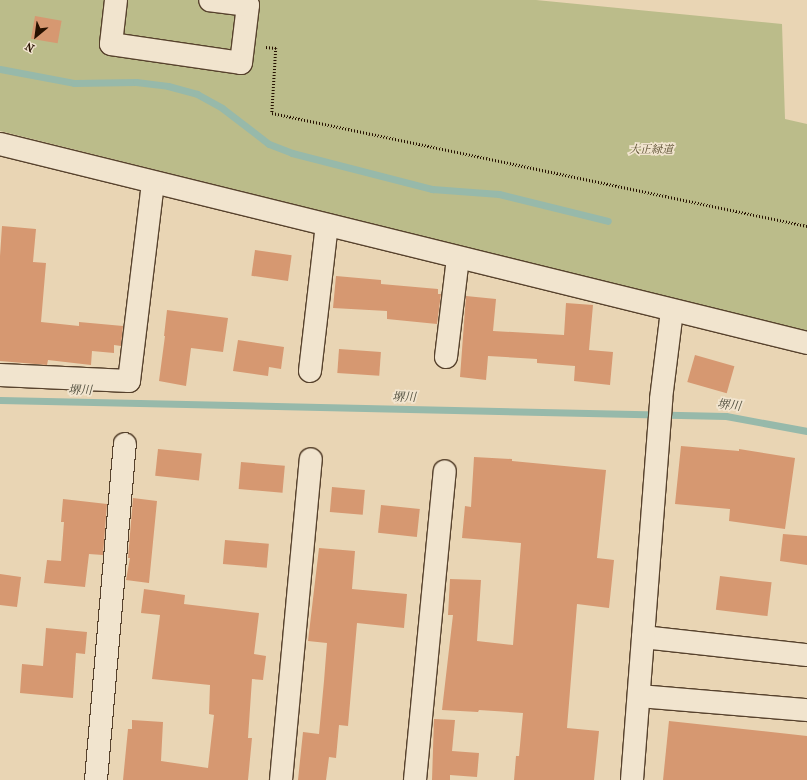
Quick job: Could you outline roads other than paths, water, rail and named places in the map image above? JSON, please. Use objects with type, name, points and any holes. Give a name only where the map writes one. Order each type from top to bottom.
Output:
[{"type":"street","points":[[116,0],[111,44],[241,63],[248,5],[210,0]]},
{"type":"street","points":[[0,144],[672,311],[807,343]]},
{"type":"street","points":[[0,374],[129,381],[153,182]]},
{"type":"street","points":[[310,371],[327,225]]},
{"type":"street","points":[[446,357],[458,258]]},
{"type":"street","points":[[632,780],[661,399],[672,311]]},
{"type":"street","points":[[96,780],[125,444]]},
{"type":"street","points":[[281,780],[311,459]]},
{"type":"street","points":[[415,780],[445,471]]},
{"type":"street","points":[[643,637],[807,655]]},
{"type":"street","points":[[638,696],[807,710]]},
{"type":"waterway","points":[[0,69],[74,83],[136,82],[168,86],[197,94],[222,108],[269,144],[292,153],[432,189],[499,194],[608,221]]},
{"type":"waterway","name":"堺川","points":[[0,400],[726,416],[807,431]]},
{"type":"park label","name":"大正緑道","points":[[651,150]]}]
